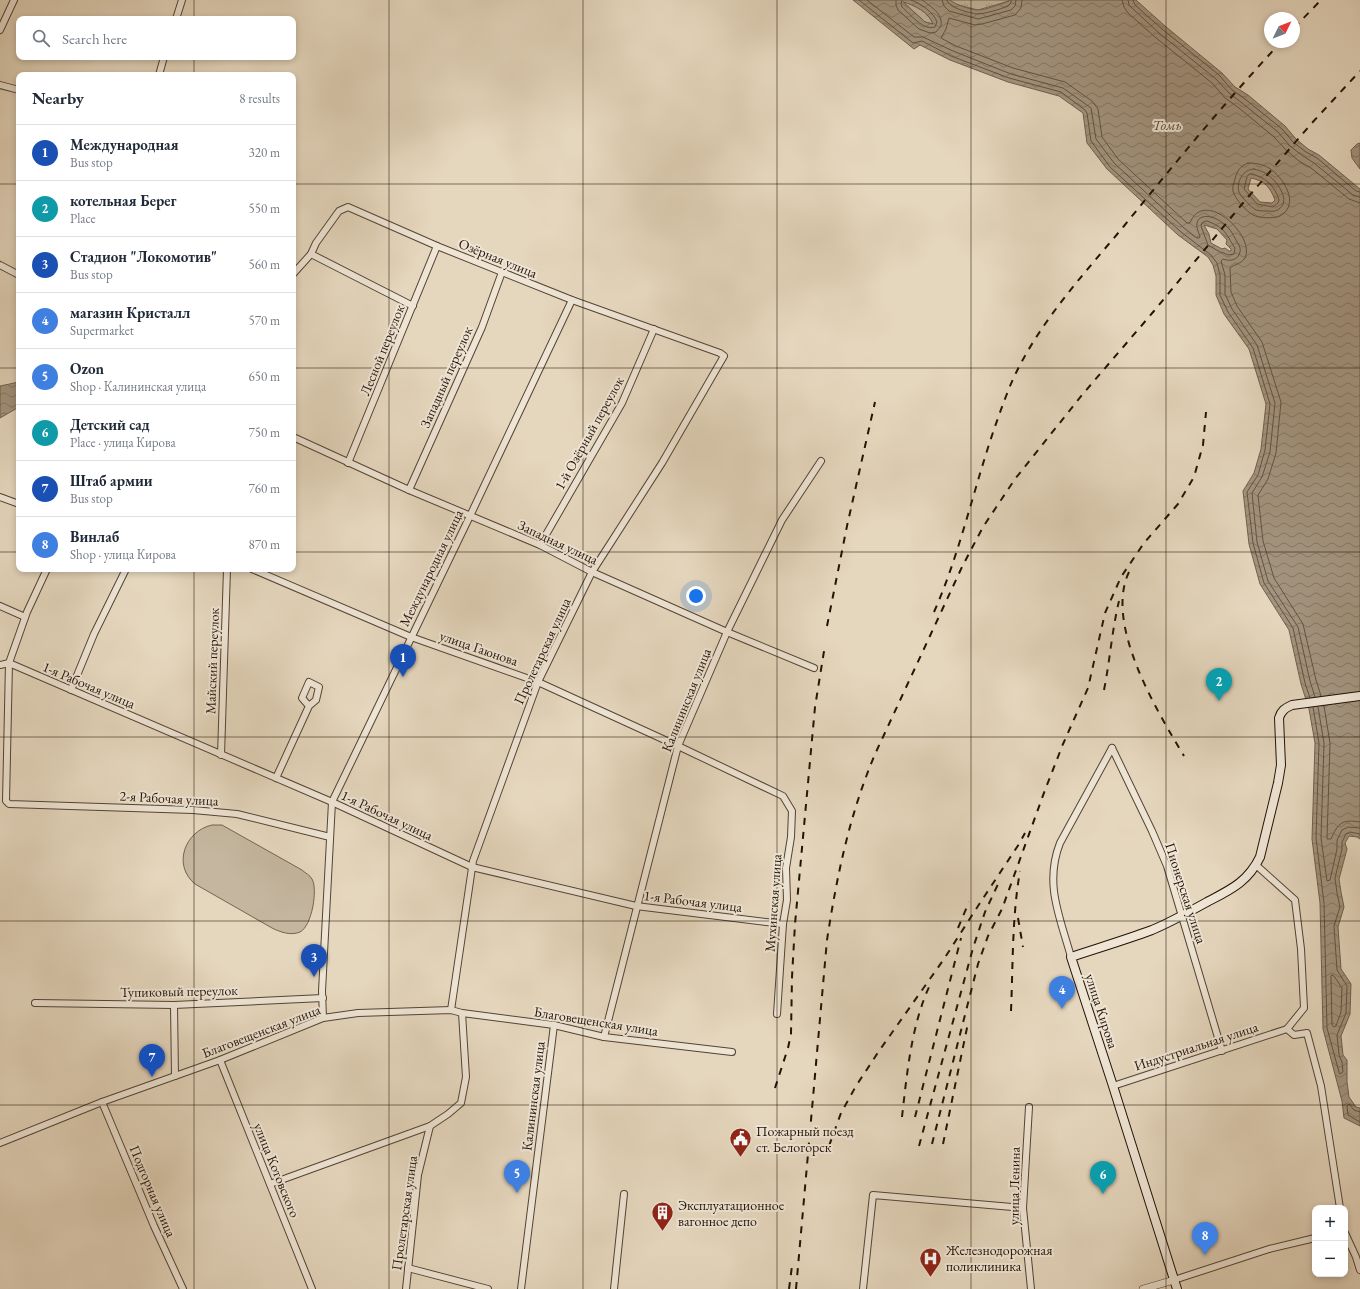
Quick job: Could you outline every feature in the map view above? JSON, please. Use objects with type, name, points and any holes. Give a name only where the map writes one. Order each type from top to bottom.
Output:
[{"type":"main road","points":[[1071,957],[1153,929],[1182,916],[1237,886],[1248,876],[1260,857],[1281,765],[1279,718],[1281,713],[1286,708],[1292,706],[1360,696]]},
{"type":"main road","name":"улица Кирова","points":[[1071,957],[1177,1289]]},
{"type":"street","points":[[0,30],[14,0]]},
{"type":"street","points":[[177,16],[182,0]]},
{"type":"street","points":[[160,72],[163,60]]},
{"type":"street","points":[[0,85],[16,89]]},
{"type":"street","name":"Озёрная улица","points":[[296,271],[311,254],[316,244],[339,211],[348,208],[437,246],[572,300],[720,353],[724,356]]},
{"type":"street","name":"Лесной переулок","points":[[348,463],[437,246]]},
{"type":"street","points":[[311,254],[413,306]]},
{"type":"street","points":[[0,265],[16,273]]},
{"type":"street","name":"Западный переулок","points":[[409,490],[482,327],[502,272]]},
{"type":"street","name":"Международная улица","points":[[323,1018],[332,802],[572,300]]},
{"type":"street","name":"1-й Озёрный переулок","points":[[540,545],[622,403],[654,329]]},
{"type":"street","name":"Пролетарская улица","points":[[451,1010],[473,861],[538,682],[592,572],[662,463],[724,356]]},
{"type":"street","name":"Западная улица","points":[[296,439],[409,490],[540,545],[592,572],[727,632],[814,668]]},
{"type":"street","name":"Калининская улица","points":[[604,1037],[636,906],[678,746],[727,632],[782,520],[821,461]]},
{"type":"street","points":[[0,497],[16,503]]},
{"type":"street","points":[[0,665],[9,663],[25,617],[46,572]]},
{"type":"street","points":[[71,690],[94,634],[125,572]]},
{"type":"street","name":"Майский переулок","points":[[221,755],[227,572]]},
{"type":"street","name":"улица Гаюнова","points":[[259,572],[411,637],[538,682],[783,796]]},
{"type":"street","points":[[0,606],[25,617]]},
{"type":"street","name":"1-я Рабочая улица","points":[[9,663],[332,802],[472,867],[636,906],[782,924]]},
{"type":"street","name":"2-я Рабочая улица","points":[[9,663],[6,801],[9,804],[193,810],[237,814],[330,837]]},
{"type":"street","points":[[276,778],[309,706]]},
{"type":"street","name":"Пионерская улица","points":[[1112,748],[1167,866],[1222,1051]]},
{"type":"street","name":"улица Кирова","points":[[1071,957],[1054,895],[1052,878],[1054,857],[1060,843],[1112,748]]},
{"type":"street","name":"Мухинская улица","points":[[777,1014],[782,924],[787,900],[786,868],[791,837],[792,811],[783,796]]},
{"type":"street","points":[[1256,865],[1295,900],[1301,949],[1304,1008],[1287,1029],[1294,1035],[1307,1033],[1321,1086],[1340,1205]]},
{"type":"street","name":"Тупиковый переулок","points":[[35,1003],[174,1005],[323,998]]},
{"type":"street","points":[[174,1005],[175,1076]]},
{"type":"street","name":"Благовещенская улица","points":[[0,1143],[102,1102],[220,1060],[323,1018],[358,1013],[451,1010],[462,1013],[554,1026],[604,1037],[732,1052]]},
{"type":"street","points":[[270,1184],[430,1126],[461,1103],[466,1077],[462,1013]]},
{"type":"street","name":"Калининская улица","points":[[521,1289],[554,1026]]},
{"type":"street","name":"Индустриальная улица","points":[[1113,1086],[1287,1029]]},
{"type":"street","name":"улица Котовского","points":[[220,1060],[312,1289]]},
{"type":"street","name":"Подгорная улица","points":[[102,1102],[154,1226],[183,1289]]},
{"type":"street","name":"улица Ленина","points":[[1029,1107],[1023,1208],[1031,1289]]},
{"type":"street","name":"Пролетарская улица","points":[[406,1289],[418,1175],[430,1126]]},
{"type":"street","points":[[614,1289],[624,1194]]},
{"type":"street","points":[[864,1289],[874,1195],[1023,1208]]},
{"type":"street","points":[[1143,1289],[1269,1249],[1312,1239]]},
{"type":"street","points":[[1348,1240],[1360,1270]]},
{"type":"street","points":[[408,1268],[488,1289]]},
{"type":"green space","points":[[950,0],[1009,1],[978,10],[954,4]]},
{"type":"green space","points":[[902,1],[925,13],[933,24],[925,22]]},
{"type":"green space","points":[[212,825],[222,825],[310,876],[314,884],[313,907],[308,923],[300,932],[293,934],[275,929],[195,884],[188,876],[184,868],[183,859],[189,841],[203,828]]},
{"type":"water","name":"Томь","points":[[853,0],[950,0],[956,4],[977,10],[993,7],[1009,0],[1136,0],[1222,73],[1235,87],[1248,95],[1285,126],[1296,139],[1308,149],[1319,155],[1360,189],[1360,839],[1349,836],[1345,843],[1347,849],[1339,879],[1344,907],[1338,927],[1341,969],[1351,984],[1350,1014],[1341,1036],[1343,1055],[1347,1060],[1349,1097],[1356,1107],[1360,1108],[1360,1126],[1344,1118],[1342,1101],[1323,1029],[1320,903],[1312,839],[1315,743],[1309,709],[1301,684],[1289,630],[1260,584],[1249,544],[1243,491],[1254,473],[1261,449],[1266,404],[1249,349],[1224,314],[1216,295],[1216,276],[1213,265],[1208,257],[1178,235],[1107,169],[1087,143],[1083,113],[1059,96],[1008,82],[950,60],[920,45],[914,49]],"holes":[[[903,2],[912,5],[925,13],[933,24],[925,22]],[[1251,178],[1260,181],[1269,188],[1275,200],[1272,203],[1260,202],[1248,189]],[[1204,225],[1217,229],[1227,240],[1226,244],[1231,251],[1225,248],[1222,249],[1211,243],[1209,234]]]},
{"type":"water","points":[[1360,143],[1360,169],[1352,158],[1351,150]]},
{"type":"water","points":[[16,383],[16,409],[0,418],[0,386]]},
{"type":"railway","points":[[1300,22],[1321,0]]},
{"type":"railway","points":[[934,612],[944,589],[1004,402],[1014,377],[1037,336],[1064,298],[1240,87],[1276,48]]},
{"type":"railway","points":[[796,1289],[827,940],[835,892],[846,844],[859,798],[876,752],[962,567],[983,527],[1015,479],[1082,395],[1243,203],[1311,124],[1360,71]]},
{"type":"railway","points":[[827,626],[847,526],[875,402]]},
{"type":"railway","points":[[932,1144],[978,964],[988,936],[1002,909],[1063,744],[1088,688],[1105,613],[1121,577],[1144,543],[1178,504],[1194,477],[1203,445],[1206,412]]},
{"type":"railway","points":[[1129,572],[1123,593],[1123,616],[1128,641],[1148,692],[1160,716],[1184,756]]},
{"type":"railway","points":[[1104,690],[1119,601]]},
{"type":"railway","points":[[775,1088],[791,1034],[795,924],[815,707],[825,645]]},
{"type":"railway","points":[[829,1146],[841,1113],[856,1086],[944,959],[1025,833]]},
{"type":"railway","points":[[1011,1011],[1014,923],[1020,871]]},
{"type":"railway","points":[[919,1146],[973,948],[985,912],[999,882]]},
{"type":"railway","points":[[958,928],[969,902]]},
{"type":"railway","points":[[1018,918],[1023,947]]},
{"type":"railway","points":[[915,1117],[961,938]]},
{"type":"railway","points":[[902,1117],[914,1034],[929,987]]},
{"type":"railway","points":[[943,1144],[968,1023]]},
{"type":"railway","points":[[789,1289],[792,1266]]},
{"type":"place","name":"Международная","points":[[403,677]]},
{"type":"place","name":"котельная Берег","points":[[1219,701]]},
{"type":"place","name":"Стадион \"Локомотив\"","points":[[314,977]]},
{"type":"place","name":"магазин Кристалл","points":[[1062,1009]]},
{"type":"place","name":"Штаб армии","points":[[152,1077]]},
{"type":"place","name":"Пожарный поезд ст. Белогорск","points":[[741,1158]]},
{"type":"place","name":"Ozon","points":[[517,1193]]},
{"type":"place","name":"Детский сад","points":[[1103,1194]]},
{"type":"place","name":"Эксплуатационное вагонное депо","points":[[662,1232]]},
{"type":"place","name":"Винлаб","points":[[1205,1255]]},
{"type":"place","name":"Железнодорожная поликлиника","points":[[930,1278]]}]
